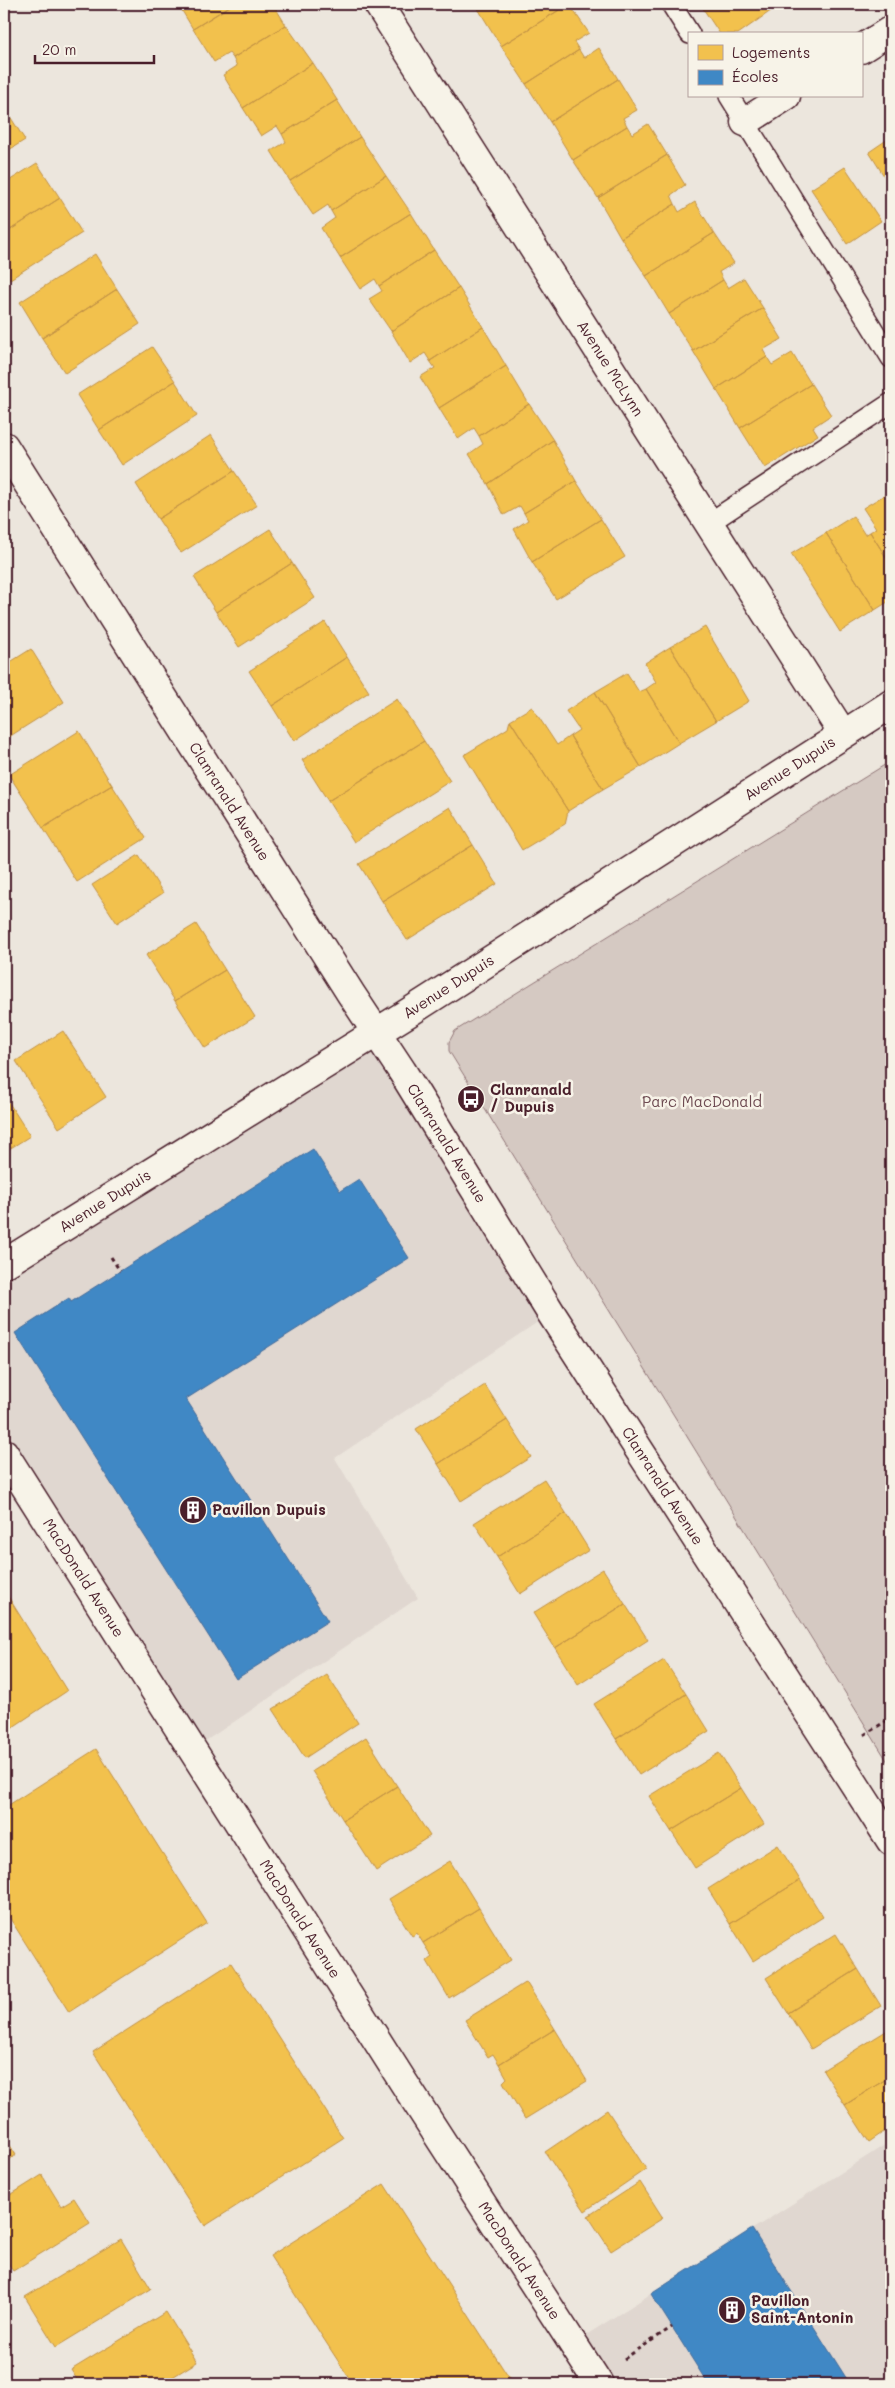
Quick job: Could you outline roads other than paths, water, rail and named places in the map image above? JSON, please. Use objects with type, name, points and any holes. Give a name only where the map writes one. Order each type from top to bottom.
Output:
[{"type":"street","name":"Avenue McLynn","points":[[378,4],[843,734]]},
{"type":"street","points":[[862,48],[891,30]]},
{"type":"street","points":[[745,122],[783,98]]},
{"type":"street","name":"Clanranald Avenue","points":[[4,446],[376,1032],[551,1313],[891,1841]]},
{"type":"street","name":"Avenue Dupuis","points":[[4,1264],[376,1032],[891,704]]},
{"type":"street","name":"MacDonald Avenue","points":[[4,1453],[393,2067],[598,2384]]},
{"type":"lane","points":[[671,4],[689,32]]},
{"type":"lane","points":[[730,98],[891,358]]},
{"type":"lane","points":[[709,523],[891,403]]},
{"type":"place","name":"Clanranald / Dupuis","points":[[471,1099]]},
{"type":"place","name":"Pavillon Dupuis","points":[[193,1510]]},
{"type":"place","name":"Pavillon Saint-Antonin","points":[[732,2310]]},
{"type":"park label","name":"Parc MacDonald","points":[[702,1102]]}]
